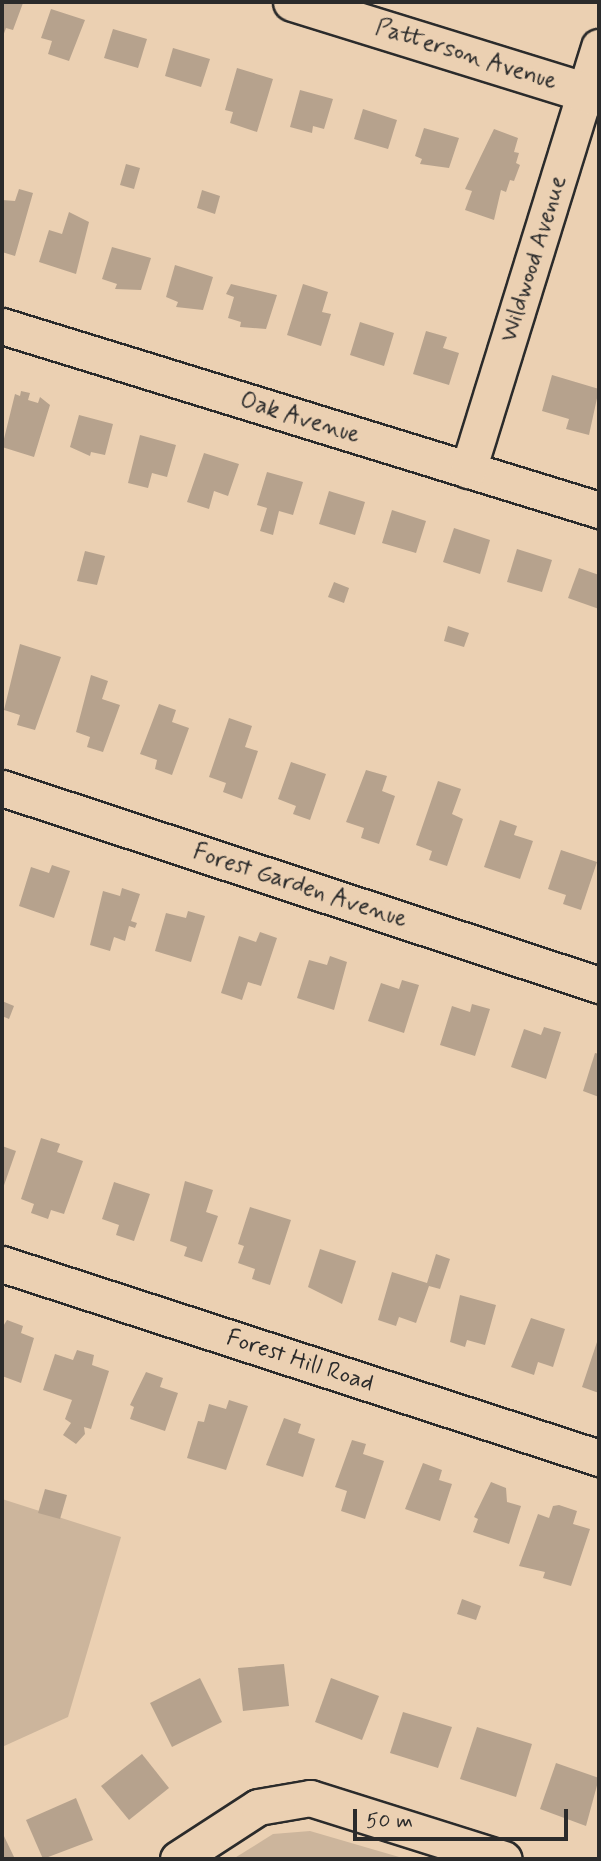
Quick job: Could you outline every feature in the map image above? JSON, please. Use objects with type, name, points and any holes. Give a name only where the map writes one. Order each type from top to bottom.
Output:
[{"type":"main road","name":"Patterson Avenue","points":[[292,2],[592,94]]},
{"type":"street","name":"Wildwood Avenue","points":[[468,470],[592,94],[599,47]]},
{"type":"street","name":"Oak Avenue","points":[[2,326],[599,510]]},
{"type":"street","name":"Forest Garden Avenue","points":[[2,788],[599,985]]},
{"type":"street","name":"Forest Hill Road","points":[[2,1264],[599,1458]]},
{"type":"street","points":[[178,1859],[258,1807],[310,1798],[504,1859]]},
{"type":"shaded area","points":[[2,1499],[121,1537],[68,1717],[2,1747]]},
{"type":"shaded area","points":[[310,1831],[406,1859],[233,1859],[273,1834]]},
{"type":"building","points":[[2,2],[23,3],[13,30],[6,28],[2,39]]},
{"type":"building","points":[[51,9],[85,20],[69,61],[48,54],[52,41],[41,38]]},
{"type":"building","points":[[113,29],[147,39],[138,68],[104,58]]},
{"type":"building","points":[[173,48],[210,59],[201,87],[165,76]]},
{"type":"building","points":[[237,68],[273,79],[257,132],[230,123],[233,112],[225,110]]},
{"type":"building","points":[[300,90],[333,99],[324,129],[313,126],[312,133],[290,127]]},
{"type":"building","points":[[363,109],[397,120],[388,149],[354,139]]},
{"type":"building","points":[[424,128],[459,138],[449,168],[420,164],[422,159],[415,156]]},
{"type":"building","points":[[494,129],[518,138],[514,152],[519,153],[516,163],[520,165],[506,192],[501,190],[494,220],[465,210],[472,191],[465,189]]},
{"type":"building","points":[[126,164],[140,168],[134,189],[120,185]]},
{"type":"building","points":[[19,189],[33,193],[15,256],[2,252],[2,200],[15,201]]},
{"type":"building","points":[[202,190],[220,196],[215,214],[197,208]]},
{"type":"building","points":[[69,212],[89,222],[76,274],[39,262],[49,230],[62,234]]},
{"type":"building","points":[[112,247],[151,258],[141,290],[115,289],[117,284],[102,279]]},
{"type":"building","points":[[175,265],[213,277],[203,310],[176,307],[178,302],[166,297]]},
{"type":"building","points":[[231,284],[277,295],[266,329],[240,327],[241,322],[228,318],[234,297],[226,294]]},
{"type":"building","points":[[303,284],[328,292],[322,312],[331,314],[321,346],[287,335]]},
{"type":"building","points":[[360,322],[394,333],[384,366],[350,355]]},
{"type":"building","points":[[426,331],[447,337],[443,348],[459,353],[449,385],[413,374]]},
{"type":"building","points":[[552,375],[599,389],[589,435],[566,429],[569,419],[542,411]]},
{"type":"building","points":[[21,391],[30,393],[28,400],[38,403],[40,397],[50,405],[34,457],[2,447],[15,394],[20,396]]},
{"type":"building","points":[[79,415],[113,424],[105,455],[91,452],[90,456],[70,447]]},
{"type":"building","points":[[140,435],[176,445],[167,477],[152,473],[148,488],[128,483]]},
{"type":"building","points":[[204,453],[239,464],[228,496],[214,491],[209,509],[187,502]]},
{"type":"building","points":[[267,472],[303,482],[293,515],[279,511],[273,535],[260,531],[267,508],[257,505]]},
{"type":"building","points":[[329,491],[365,502],[355,535],[319,524]]},
{"type":"building","points":[[392,510],[426,521],[416,553],[382,543]]},
{"type":"building","points":[[454,528],[490,540],[480,574],[443,562]]},
{"type":"building","points":[[517,549],[552,560],[542,592],[507,582]]},
{"type":"building","points":[[85,551],[105,556],[97,585],[77,581]]},
{"type":"building","points":[[579,568],[599,575],[599,609],[568,598]]},
{"type":"building","points":[[334,582],[349,588],[344,603],[328,597]]},
{"type":"building","points":[[448,626],[469,633],[464,647],[444,641]]},
{"type":"building","points":[[20,644],[61,657],[35,730],[17,725],[20,715],[4,710]]},
{"type":"building","points":[[91,675],[108,681],[102,699],[120,705],[103,752],[87,747],[90,737],[76,732]]},
{"type":"building","points":[[159,704],[176,710],[172,722],[189,728],[172,775],[155,769],[157,760],[140,754]]},
{"type":"building","points":[[229,718],[252,726],[245,747],[258,751],[242,799],[223,792],[226,783],[209,777]]},
{"type":"building","points":[[291,762],[326,774],[310,820],[293,814],[296,806],[278,799]]},
{"type":"building","points":[[366,770],[387,776],[382,791],[395,796],[379,844],[361,838],[364,828],[346,822]]},
{"type":"building","points":[[438,781],[461,789],[452,814],[463,819],[447,866],[429,860],[432,851],[416,845]]},
{"type":"building","points":[[500,820],[517,826],[514,835],[533,841],[520,879],[484,867]]},
{"type":"building","points":[[561,850],[597,862],[581,910],[563,904],[566,895],[548,889]]},
{"type":"building","points":[[52,865],[70,871],[54,918],[19,906],[31,867],[49,873]]},
{"type":"building","points":[[122,888],[140,894],[131,921],[137,923],[135,928],[129,926],[125,941],[114,937],[110,951],[90,945],[103,891],[120,896]]},
{"type":"building","points":[[188,911],[205,916],[191,962],[155,951],[166,913],[186,918]]},
{"type":"building","points":[[260,932],[277,938],[261,986],[248,982],[242,1000],[221,993],[239,936],[256,942]]},
{"type":"building","points":[[330,956],[347,962],[334,1010],[297,998],[309,960],[327,965]]},
{"type":"building","points":[[402,980],[419,985],[404,1033],[368,1021],[381,983],[399,989]]},
{"type":"building","points":[[2,1001],[14,1006],[9,1019],[2,1016]]},
{"type":"building","points":[[472,1004],[490,1009],[475,1056],[440,1045],[452,1006],[470,1012]]},
{"type":"building","points":[[544,1027],[561,1032],[546,1079],[511,1067],[524,1029],[541,1035]]},
{"type":"building","points":[[595,1053],[599,1054],[599,1097],[583,1091]]},
{"type":"building","points":[[41,1138],[60,1144],[57,1152],[83,1161],[64,1214],[51,1210],[48,1219],[31,1213],[34,1204],[21,1199]]},
{"type":"building","points":[[2,1146],[16,1151],[2,1191]]},
{"type":"building","points":[[185,1181],[213,1190],[206,1212],[218,1216],[202,1262],[184,1256],[187,1247],[170,1241]]},
{"type":"building","points":[[114,1182],[150,1194],[134,1241],[116,1235],[119,1225],[102,1219]]},
{"type":"building","points":[[250,1207],[291,1220],[270,1285],[252,1279],[255,1269],[238,1263],[244,1246],[238,1244]]},
{"type":"building","points":[[320,1249],[356,1261],[342,1304],[308,1287]]},
{"type":"building","points":[[436,1254],[450,1259],[440,1289],[429,1286],[416,1323],[399,1317],[396,1326],[378,1320],[392,1272],[427,1283]]},
{"type":"building","points":[[460,1295],[496,1305],[485,1345],[467,1340],[465,1347],[450,1342]]},
{"type":"building","points":[[531,1318],[565,1329],[553,1367],[538,1362],[534,1375],[511,1367]]},
{"type":"building","points":[[7,1320],[23,1326],[21,1333],[34,1338],[21,1383],[2,1376],[2,1328]]},
{"type":"building","points":[[599,1336],[599,1393],[582,1387]]},
{"type":"building","points":[[77,1350],[94,1355],[92,1365],[109,1371],[91,1429],[84,1427],[85,1434],[76,1444],[63,1435],[71,1423],[65,1419],[72,1400],[43,1390],[55,1354],[73,1360]]},
{"type":"building","points":[[146,1372],[163,1378],[160,1387],[178,1393],[165,1431],[130,1419],[134,1407],[130,1405]]},
{"type":"building","points":[[229,1400],[248,1406],[226,1470],[187,1458],[198,1421],[204,1422],[209,1404],[226,1409]]},
{"type":"building","points":[[284,1418],[301,1424],[298,1433],[315,1439],[303,1477],[266,1465]]},
{"type":"building","points":[[352,1440],[366,1444],[363,1454],[384,1461],[365,1519],[341,1511],[347,1491],[335,1487]]},
{"type":"building","points":[[423,1463],[442,1470],[439,1480],[452,1484],[440,1521],[405,1509]]},
{"type":"building","points":[[491,1482],[506,1488],[507,1502],[521,1506],[509,1544],[473,1532],[478,1519],[474,1517]]},
{"type":"building","points":[[45,1489],[67,1495],[60,1519],[38,1513]]},
{"type":"building","points":[[559,1505],[577,1511],[573,1524],[590,1529],[571,1586],[543,1578],[545,1572],[519,1566],[538,1514],[549,1518],[553,1506]]},
{"type":"building","points":[[462,1599],[481,1606],[476,1620],[457,1614]]},
{"type":"building","points":[[284,1664],[289,1706],[243,1711],[238,1668]]},
{"type":"building","points":[[200,1678],[222,1722],[172,1747],[150,1703]]},
{"type":"building","points":[[331,1678],[379,1696],[362,1740],[315,1722]]},
{"type":"building","points":[[403,1712],[452,1727],[438,1768],[390,1753]]},
{"type":"building","points":[[477,1727],[532,1744],[516,1797],[460,1779]]},
{"type":"building","points":[[142,1754],[169,1788],[129,1820],[101,1786]]},
{"type":"building","points":[[556,1763],[599,1778],[586,1826],[540,1809]]},
{"type":"building","points":[[76,1798],[93,1840],[43,1859],[26,1820]]},
{"type":"building","points":[[2,1832],[15,1859],[2,1859]]}]
